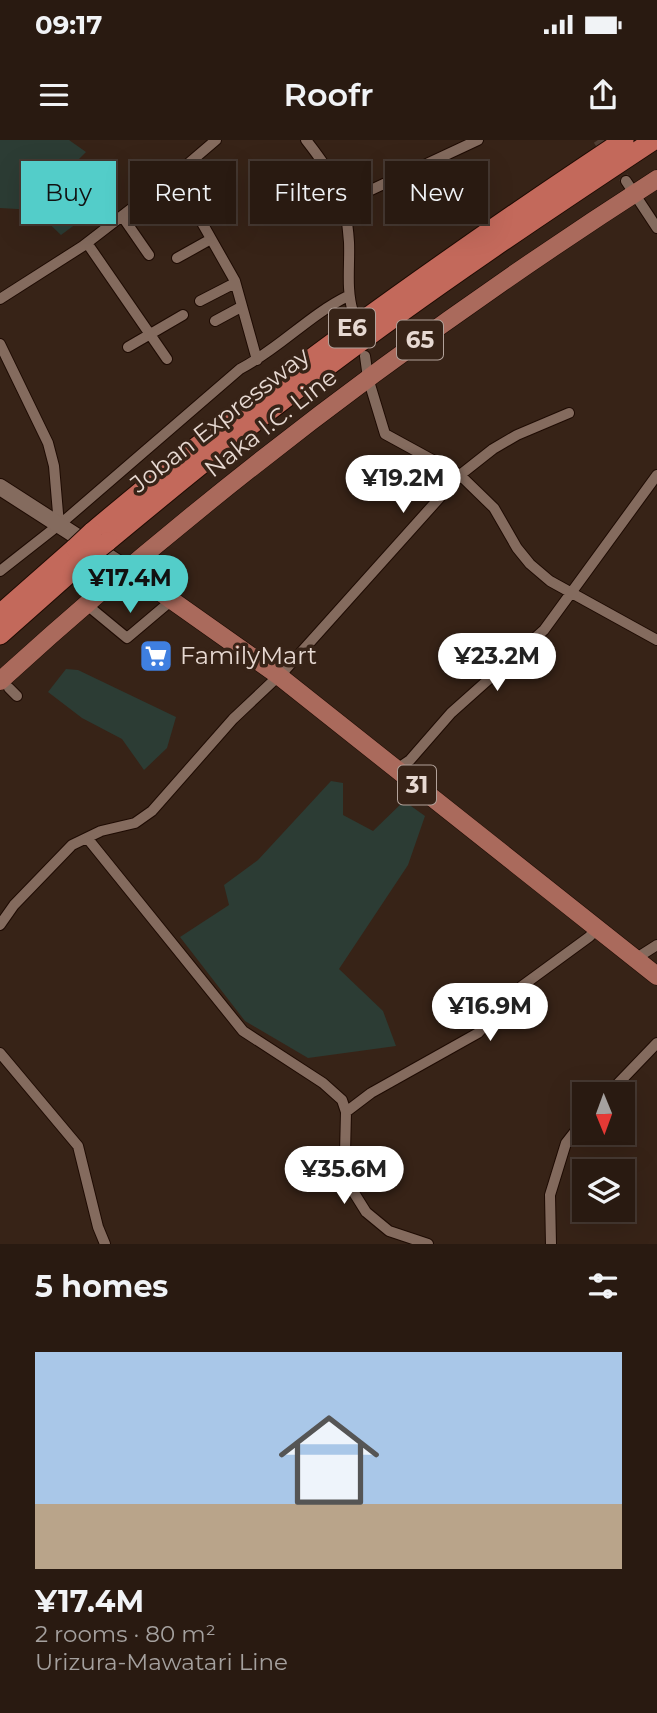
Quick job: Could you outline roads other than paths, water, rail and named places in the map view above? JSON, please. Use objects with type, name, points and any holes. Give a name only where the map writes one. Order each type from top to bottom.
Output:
[{"type":"highway","name":"Joban Expressway","points":[[99,537],[140,492],[370,315],[624,140]]},
{"type":"highway","name":"Joban Expressway","points":[[0,635],[99,537],[324,369],[583,187],[655,141]]},
{"type":"highway","name":"Joban Expressway","points":[[0,614],[82,552]]},
{"type":"main road","name":"Naka I.C. Line","points":[[9,688],[87,605],[254,466],[368,378],[630,188],[657,179]]},
{"type":"main road","name":"31","points":[[129,570],[279,676],[657,976]]},
{"type":"street","points":[[191,161],[216,140]]},
{"type":"street","points":[[306,140],[321,161]]},
{"type":"street","points":[[371,190],[478,140]]},
{"type":"street","points":[[630,188],[657,228]]},
{"type":"street","points":[[0,299],[87,243],[130,210]]},
{"type":"street","points":[[122,216],[149,255]]},
{"type":"street","points":[[203,224],[235,283],[257,360]]},
{"type":"street","points":[[347,224],[348,296],[353,312]]},
{"type":"street","points":[[177,258],[211,239]]},
{"type":"street","points":[[87,243],[167,359]]},
{"type":"street","points":[[200,301],[235,283]]},
{"type":"street","points":[[0,571],[59,525],[240,369],[257,360],[331,304],[348,296]]},
{"type":"street","points":[[215,321],[241,307]]},
{"type":"street","points":[[128,347],[183,315]]},
{"type":"street","points":[[0,344],[48,443],[54,466],[59,525]]},
{"type":"street","points":[[365,356],[368,378],[385,434],[460,475],[494,508],[517,548],[530,564],[550,581],[657,640]]},
{"type":"street","points":[[0,925],[14,905],[72,845],[101,831],[135,823],[152,811],[233,719],[279,676],[460,475],[517,435],[569,413]]},
{"type":"street","points":[[397,769],[410,760],[451,713],[544,630],[657,475]]},
{"type":"street","points":[[0,487],[129,570]]},
{"type":"street","points":[[87,605],[127,638],[172,600]]},
{"type":"street","points":[[88,839],[243,1031],[323,1083],[341,1100],[346,1112],[345,1153],[351,1188],[366,1212],[389,1231],[428,1244]]},
{"type":"street","points":[[346,1112],[371,1093],[478,1033],[522,986],[597,929]]},
{"type":"street","points":[[635,958],[657,944]]},
{"type":"street","points":[[620,1082],[657,1043]]},
{"type":"street","points":[[0,1053],[78,1146],[98,1227],[105,1244]]},
{"type":"street","points":[[551,1244],[550,1195],[566,1143],[572,1135]]},
{"type":"tunnel","points":[[598,140],[626,181]]},
{"type":"place","name":"FamilyMart","points":[[156,656]]}]
